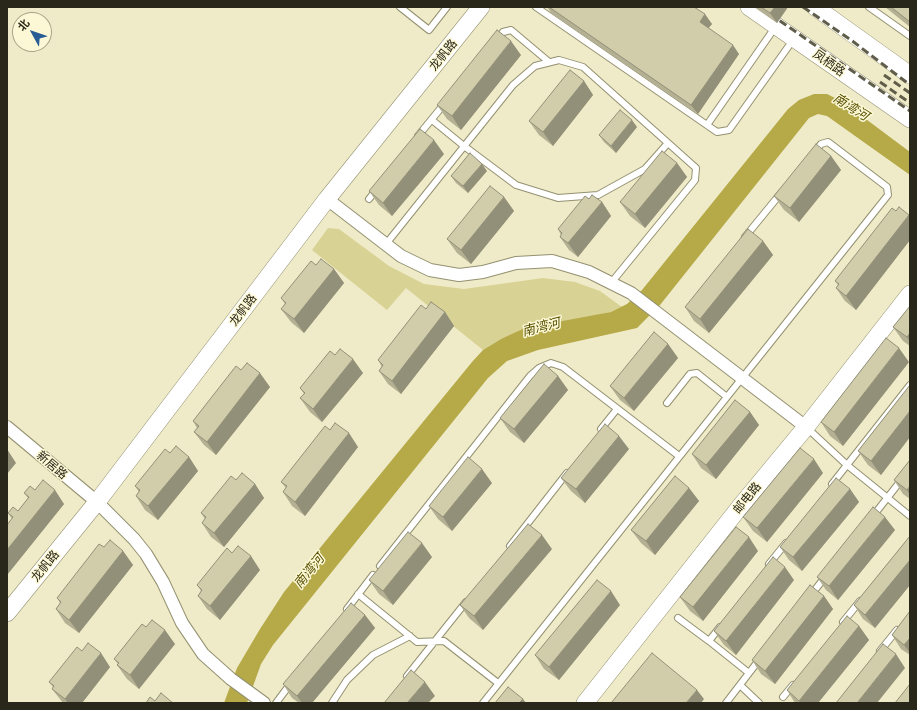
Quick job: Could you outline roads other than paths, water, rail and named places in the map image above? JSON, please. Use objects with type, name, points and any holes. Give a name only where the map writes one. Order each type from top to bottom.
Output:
[{"type":"street","name":"龙帆路","points":[[7,613],[97,502],[328,199],[481,7]]},
{"type":"street","name":"凤栖路","points":[[749,7],[910,119]]},
{"type":"street","points":[[815,7],[910,75]]},
{"type":"street","points":[[328,199],[401,256],[430,270],[459,275],[483,272],[516,263],[552,261],[589,272],[631,293],[806,427]]},
{"type":"street","name":"邮电路","points":[[585,703],[739,508],[806,427],[910,294]]},
{"type":"street","name":"新居路","points":[[7,427],[97,502],[134,539],[146,554],[163,582],[182,623],[203,654],[231,679],[263,702]]},
{"type":"lane","points":[[400,7],[429,30],[447,7]]},
{"type":"lane","points":[[536,7],[717,132],[729,130],[794,38]]},
{"type":"lane","points":[[869,7],[910,36]]},
{"type":"lane","points":[[707,125],[776,26]]},
{"type":"lane","points":[[494,44],[503,32],[511,30],[549,62]]},
{"type":"lane","points":[[386,244],[513,85],[535,66],[559,60],[583,67],[696,168],[695,180],[611,283]]},
{"type":"lane","points":[[412,144],[451,96]]},
{"type":"lane","points":[[432,120],[516,185],[558,198],[598,195],[644,169],[668,143]]},
{"type":"lane","points":[[483,703],[888,195],[887,187],[828,142],[821,144],[811,157]]},
{"type":"lane","points":[[369,199],[379,186]]},
{"type":"lane","points":[[740,243],[786,188]]},
{"type":"lane","points":[[345,612],[530,376],[539,368],[551,363],[563,367],[679,456]]},
{"type":"lane","points":[[667,403],[690,374],[697,373],[727,397]]},
{"type":"lane","points":[[828,490],[910,385]]},
{"type":"lane","points":[[598,434],[617,409]]},
{"type":"lane","points":[[806,427],[847,465],[910,516]]},
{"type":"lane","points":[[504,553],[573,465]]},
{"type":"lane","points":[[867,523],[910,469]]},
{"type":"lane","points":[[764,572],[788,540]]},
{"type":"lane","points":[[808,598],[828,573]]},
{"type":"lane","points":[[358,594],[417,642],[444,641],[498,683]]},
{"type":"lane","points":[[837,630],[866,594]]},
{"type":"lane","points":[[405,678],[470,597]]},
{"type":"lane","points":[[678,618],[749,673]]},
{"type":"lane","points":[[709,641],[724,622]]},
{"type":"lane","points":[[877,655],[901,626]]},
{"type":"lane","points":[[332,703],[347,680],[373,655],[410,636]]},
{"type":"lane","points":[[726,703],[764,654]]},
{"type":"lane","points":[[276,703],[294,679]]},
{"type":"lane","points":[[783,697],[798,679]]},
{"type":"lane","points":[[740,685],[759,703]]},
{"type":"water","name":"南湾河","points":[[814,94],[827,94],[843,102],[910,152],[910,175],[827,116],[818,114],[809,118],[660,305],[637,328],[538,350],[507,361],[488,378],[273,645],[261,664],[247,703],[224,703],[237,668],[284,592],[483,350],[501,339],[525,328],[611,312],[627,304],[642,290],[788,109],[799,100]]},
{"type":"railway","points":[[760,7],[910,111]]},
{"type":"railway","points":[[803,7],[851,40],[910,85]]},
{"type":"railway","points":[[884,75],[910,93]]},
{"type":"railway","points":[[880,82],[910,103]]}]
